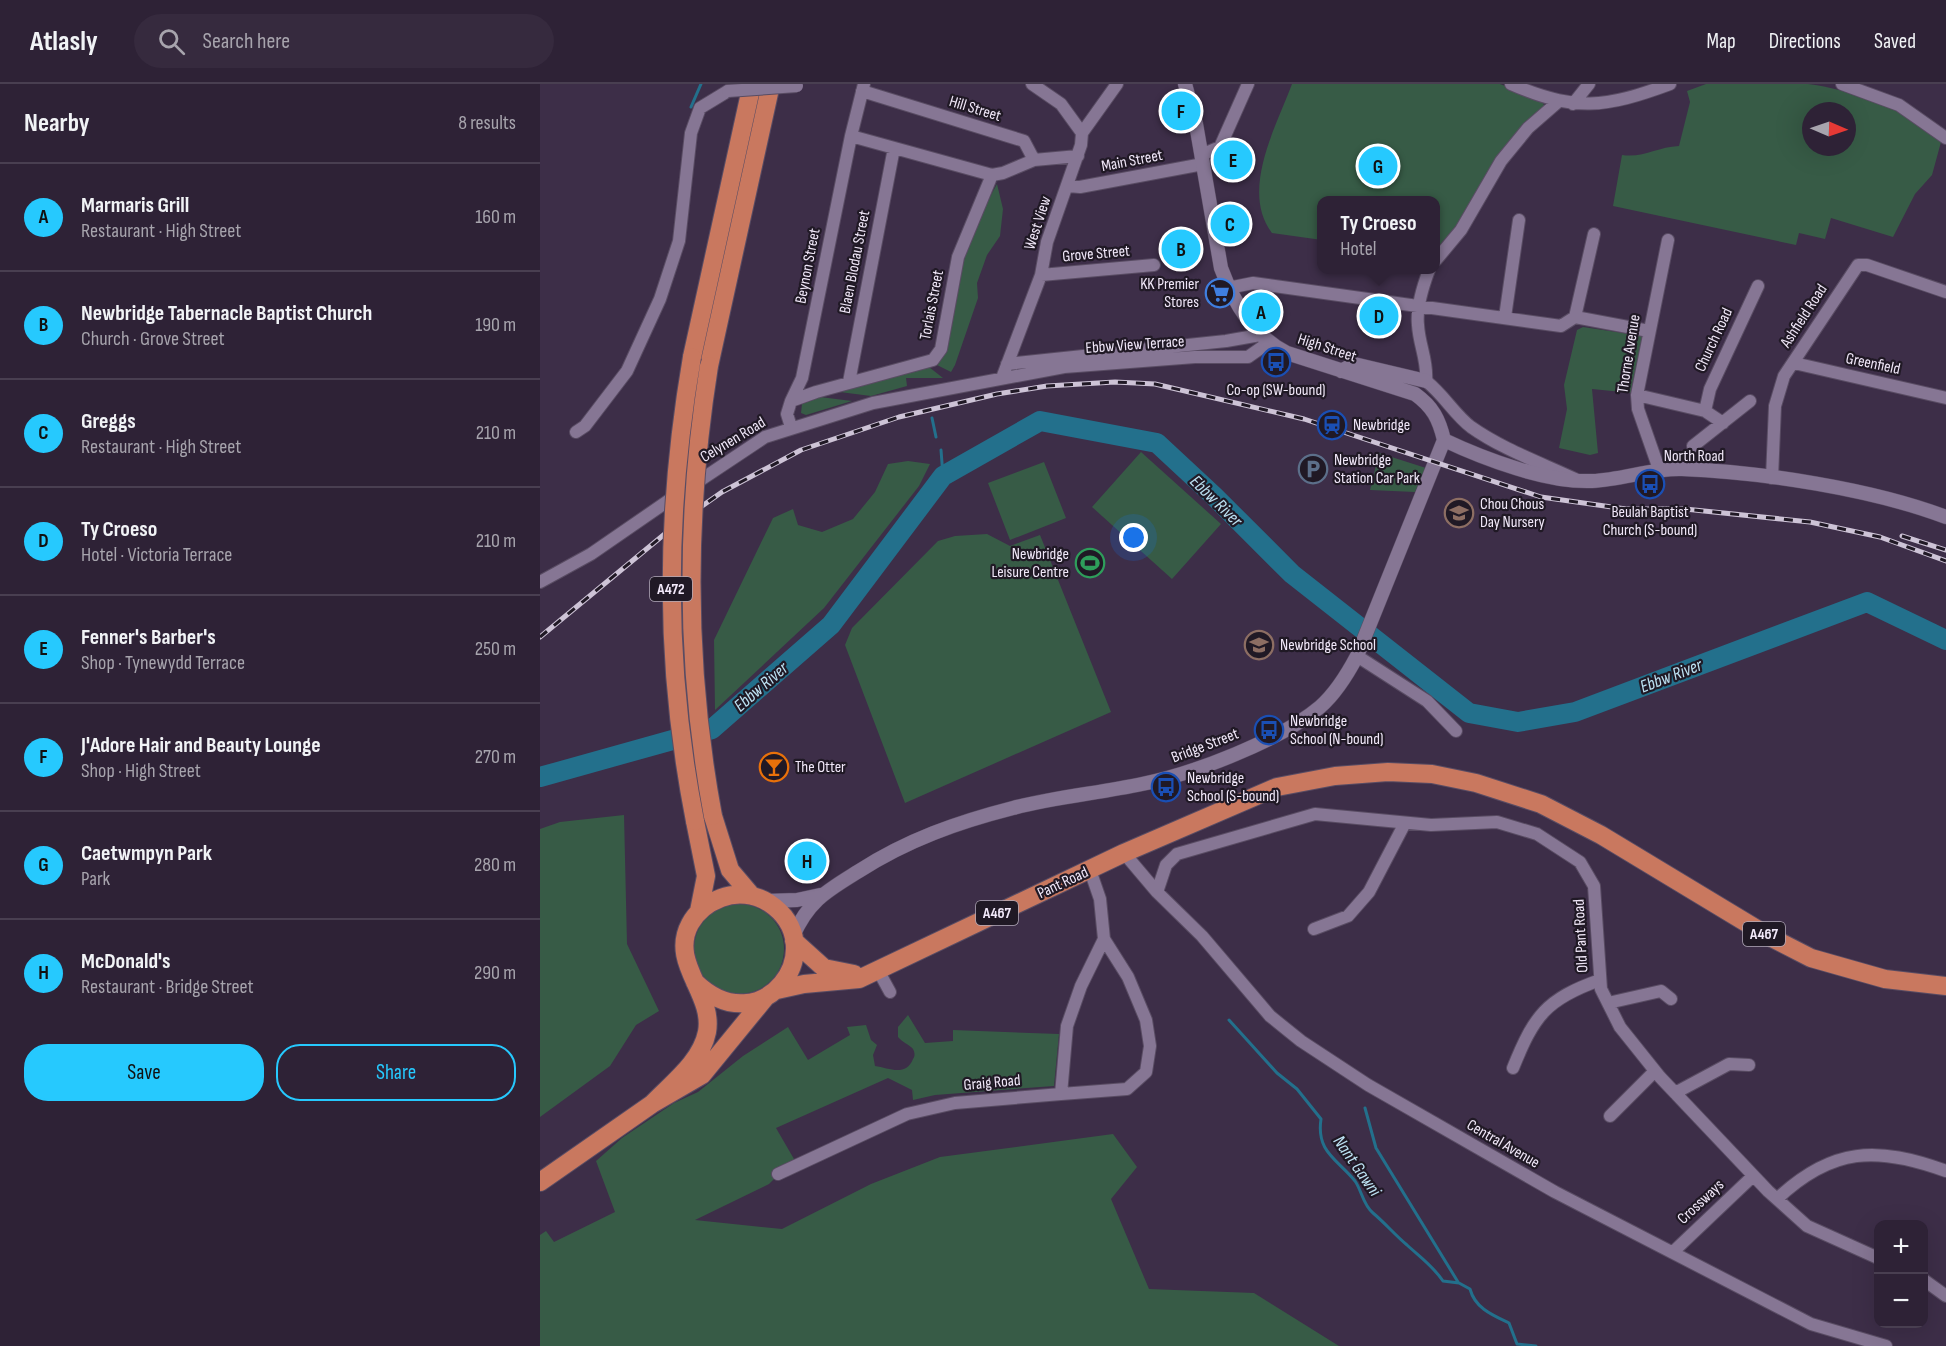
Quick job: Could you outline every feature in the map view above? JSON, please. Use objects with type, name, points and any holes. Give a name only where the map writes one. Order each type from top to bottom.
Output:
[{"type":"main road","name":"A472","points":[[695,982],[687,966],[684,948],[688,928],[699,911],[706,876],[676,698],[670,552],[679,433],[692,357],[752,84]]},
{"type":"main road","name":"A472","points":[[771,84],[709,366],[698,433],[692,503],[690,597],[695,691],[713,816],[730,870],[759,898],[785,918],[794,938]]},
{"type":"main road","name":"A467","points":[[1124,854],[1277,787],[1335,776],[1388,771],[1432,774],[1476,783],[1541,804],[1601,835],[1770,937],[1811,958],[1885,979],[1946,986]]},
{"type":"main road","name":"Pant Road","points":[[771,994],[813,983],[854,981],[1124,854]]},
{"type":"main road","points":[[699,911],[727,896],[759,898]]},
{"type":"main road","points":[[540,1182],[652,1104],[706,1071],[790,969],[794,938]]},
{"type":"main road","name":"Pant Road","points":[[794,938],[824,968],[842,973],[874,971]]},
{"type":"main road","points":[[695,982],[710,995],[725,1002],[746,1003],[771,994]]},
{"type":"main road","points":[[652,1104],[695,1059],[706,1037],[707,1014],[695,982]]},
{"type":"street","points":[[1032,84],[1061,104],[1082,133]]},
{"type":"street","name":"West View","points":[[1002,378],[1041,275],[1047,242],[1078,156],[1082,133],[1117,84]]},
{"type":"street","points":[[1185,84],[1202,159],[1221,268],[1228,288],[1264,339]]},
{"type":"street","points":[[1202,159],[1220,147],[1248,84]]},
{"type":"street","points":[[1510,84],[1559,101],[1593,106],[1642,94],[1670,84]]},
{"type":"street","points":[[1573,104],[1589,84]]},
{"type":"street","points":[[1842,84],[1899,105],[1946,138]]},
{"type":"street","points":[[576,432],[585,426],[627,371],[660,299],[679,241],[691,133],[700,108],[728,91],[798,85]]},
{"type":"street","name":"Beynon Street","points":[[791,401],[802,378],[851,136],[863,88]]},
{"type":"street","name":"Hill Street","points":[[863,88],[1024,141],[1034,160]]},
{"type":"street","points":[[1440,255],[1461,230],[1501,161],[1528,128],[1559,101]]},
{"type":"street","points":[[851,136],[992,175],[1034,160],[1078,156]]},
{"type":"street","name":"Blaen Blodau Street","points":[[849,382],[894,148]]},
{"type":"street","name":"Main Street","points":[[1068,186],[1080,188],[1202,159]]},
{"type":"street","name":"Torlais Street","points":[[791,401],[849,382],[933,360],[941,349],[958,258],[992,175]]},
{"type":"street","points":[[1505,317],[1519,220]]},
{"type":"street","points":[[1575,317],[1594,234]]},
{"type":"street","name":"Thorne Avenue","points":[[1660,472],[1638,409],[1637,395],[1668,240]]},
{"type":"street","name":"Grove Street","points":[[1041,275],[1154,265]]},
{"type":"street","name":"Ashfield Road","points":[[1772,478],[1775,406],[1784,376],[1858,265],[1867,265],[1946,292]]},
{"type":"street","points":[[1426,381],[1427,365],[1418,325],[1419,306],[1428,274]]},
{"type":"street","points":[[1228,288],[1253,283],[1561,326],[1575,317],[1648,331]]},
{"type":"street","name":"Church Road","points":[[1705,411],[1710,389],[1758,286]]},
{"type":"street","points":[[1007,364],[1264,339]]},
{"type":"street","name":"High Street","points":[[1264,339],[1304,360],[1414,394],[1429,404],[1439,421],[1444,440]]},
{"type":"street","name":"Ebbw View Terrace","points":[[1002,378],[1064,367],[1195,357],[1248,357],[1264,339]]},
{"type":"street","name":"Greenfield","points":[[1794,363],[1946,399]]},
{"type":"street","points":[[1341,371],[1354,364],[1426,381],[1438,390],[1462,420],[1472,428],[1576,479]]},
{"type":"street","name":"Celynen Road","points":[[540,582],[591,554],[765,437],[873,403],[1002,378]]},
{"type":"street","points":[[1637,395],[1705,411],[1723,423]]},
{"type":"street","points":[[791,401],[787,414],[791,427]]},
{"type":"street","points":[[1693,446],[1750,401]]},
{"type":"street","name":"North Road","points":[[1444,440],[1481,458],[1542,474],[1591,481],[1690,470],[1772,478],[1884,499],[1946,517]]},
{"type":"street","name":"Bridge Street","points":[[794,938],[803,915],[820,895],[886,853],[925,834],[1014,807],[1160,780],[1232,754],[1268,738],[1319,707],[1341,684],[1359,651],[1444,440]]},
{"type":"street","points":[[1359,651],[1427,700],[1456,731]]},
{"type":"street","name":"Old Pant Road","points":[[1157,892],[1166,865],[1177,854],[1315,814],[1453,826],[1497,822],[1538,834],[1580,862],[1594,886],[1597,896],[1600,980],[1620,1028],[1675,1093],[1777,1199],[1808,1226],[1874,1256]]},
{"type":"street","points":[[1314,929],[1348,916],[1369,892],[1405,823]]},
{"type":"street","points":[[1124,854],[1157,892]]},
{"type":"street","points":[[1061,1094],[1067,1026],[1086,976],[1104,939],[1100,899],[1090,870]]},
{"type":"street","name":"Central Avenue","points":[[1157,892],[1202,936],[1262,1008],[1301,1041],[1368,1086],[1555,1192],[1811,1324],[1851,1341],[1886,1346]]},
{"type":"street","name":"Bridge Street","points":[[759,898],[797,900],[820,895]]},
{"type":"street","name":"Graig Road","points":[[778,1174],[907,1114],[955,1103],[1127,1089],[1146,1072],[1150,1046],[1146,1020],[1128,977],[1104,939]]},
{"type":"street","points":[[874,971],[890,992]]},
{"type":"street","points":[[1513,1068],[1528,1030],[1549,1006],[1574,989],[1600,980]]},
{"type":"street","points":[[1608,1003],[1661,991],[1671,999]]},
{"type":"street","points":[[1675,1093],[1729,1064],[1749,1065]]},
{"type":"street","points":[[1610,1116],[1655,1071]]},
{"type":"street","points":[[1777,1199],[1798,1179],[1829,1161],[1863,1154],[1894,1155],[1946,1171]]},
{"type":"street","name":"Crossways","points":[[1673,1252],[1753,1176]]},
{"type":"street","points":[[1928,1283],[1946,1296]]},
{"type":"green space","points":[[1292,84],[1500,84],[1540,99],[1546,108],[1459,224],[1440,245],[1440,196],[1317,196],[1317,239],[1272,233],[1263,216],[1259,198],[1260,179],[1270,139]]},
{"type":"green space","points":[[1706,84],[1808,84],[1861,96],[1880,103],[1915,120],[1941,142],[1932,175],[1915,194],[1893,237],[1831,218],[1825,239],[1799,233],[1796,245],[1613,206],[1622,155],[1637,155],[1679,146],[1690,102],[1687,91]]},
{"type":"green space","points":[[997,184],[1003,209],[1000,236],[987,255],[977,283],[978,298],[951,372],[935,364],[953,294],[968,249]]},
{"type":"green space","points":[[1583,327],[1643,336],[1632,393],[1592,389],[1598,453],[1590,455],[1559,448],[1567,409],[1564,385],[1577,330]]},
{"type":"green space","points":[[929,367],[943,378],[906,378],[907,386],[871,396],[832,391]]},
{"type":"green space","points":[[820,397],[852,401],[806,415],[801,413],[802,404]]},
{"type":"green space","points":[[1141,452],[1221,524],[1172,579],[1092,507]]},
{"type":"green space","points":[[1379,453],[1426,468],[1415,492],[1370,490]]},
{"type":"green space","points":[[908,461],[930,464],[919,486],[824,608],[715,710],[714,640],[773,518],[793,509],[798,525],[822,532],[853,519],[875,492],[888,464]]},
{"type":"green space","points":[[1044,462],[1066,518],[1010,540],[988,483]]},
{"type":"green space","points":[[987,534],[1010,546],[1040,535],[1111,712],[905,803],[845,645],[852,628],[938,541],[955,536]]},
{"type":"green space","points":[[624,815],[627,944],[659,1011],[636,1025],[610,1066],[540,1117],[540,829],[560,822]]},
{"type":"green space","points":[[739,904],[756,907],[771,917],[781,932],[784,949],[781,966],[771,981],[756,991],[739,994],[722,991],[707,981],[697,966],[694,949],[697,932],[707,917],[722,907]]},
{"type":"green space","points":[[908,1015],[925,1043],[953,1041],[953,1030],[1059,1034],[1054,1086],[935,1095],[913,1100],[912,1090],[888,1078],[776,1128],[794,1159],[769,1184],[695,1220],[782,1229],[871,1184],[940,1157],[1113,1134],[1137,1167],[1111,1199],[1149,1289],[1254,1293],[1339,1346],[540,1346],[540,1235],[546,1231],[554,1242],[615,1212],[596,1161],[622,1138],[674,1103],[698,1092],[743,1056],[788,1027],[808,1060],[850,1035],[847,1027],[866,1025],[871,1040],[877,1045],[873,1055],[875,1066],[902,1070],[910,1065],[914,1057],[913,1049],[898,1037],[898,1027]]},
{"type":"waterway","points":[[691,107],[701,84]]},
{"type":"waterway","points":[[932,418],[936,437]]},
{"type":"waterway","name":"Ebbw River","points":[[540,777],[712,729],[831,625],[943,476],[1040,421],[1157,443],[1292,574],[1469,713],[1518,722],[1575,712],[1867,602],[1946,640]]},
{"type":"waterway","points":[[941,450],[943,476]]},
{"type":"waterway","name":"Nant Gawni","points":[[1229,1020],[1277,1073],[1297,1089],[1321,1119],[1320,1130],[1325,1147],[1355,1181],[1370,1210],[1431,1266],[1443,1281],[1459,1283],[1470,1289],[1472,1296],[1480,1306],[1509,1323],[1517,1344],[1536,1346]]},
{"type":"waterway","points":[[1365,1108],[1376,1148],[1458,1282]]},
{"type":"railway","points":[[540,637],[678,523],[722,492],[801,450],[899,417],[997,394],[1047,386],[1115,382],[1155,384],[1304,419],[1541,497],[1626,509],[1685,509],[1810,522],[1880,537],[1946,561]]},
{"type":"railway","points":[[1902,536],[1946,550]]},
{"type":"place","name":"J'Adore Hair and Beauty Lounge","points":[[1181,111]]},
{"type":"place","name":"Fenner's Barber's","points":[[1233,160]]},
{"type":"place","name":"Caetwmpyn Park","points":[[1378,166]]},
{"type":"place","name":"Greggs","points":[[1230,224]]},
{"type":"place","name":"Newbridge Tabernacle Baptist Church","points":[[1181,249]]},
{"type":"place","name":"KK Premier Stores","points":[[1220,293]]},
{"type":"place","name":"Marmaris Grill","points":[[1261,312]]},
{"type":"place","name":"Ty Croeso","points":[[1379,316]]},
{"type":"place","name":"Co-op (SW-bound)","points":[[1276,362]]},
{"type":"place","name":"Newbridge","points":[[1332,425]]},
{"type":"place","name":"Newbridge Station Car Park","points":[[1313,469]]},
{"type":"place","name":"Beulah Baptist Church (S-bound)","points":[[1650,484]]},
{"type":"place","name":"Chou Chous Day Nursery","points":[[1459,513]]},
{"type":"place","name":"Newbridge Leisure Centre","points":[[1090,563]]},
{"type":"place","name":"Newbridge School","points":[[1259,645]]},
{"type":"place","name":"Newbridge School (N-bound)","points":[[1269,730]]},
{"type":"place","name":"The Otter","points":[[774,767]]},
{"type":"place","name":"Newbridge School (S-bound)","points":[[1166,787]]},
{"type":"place","name":"McDonald's","points":[[807,861]]}]
